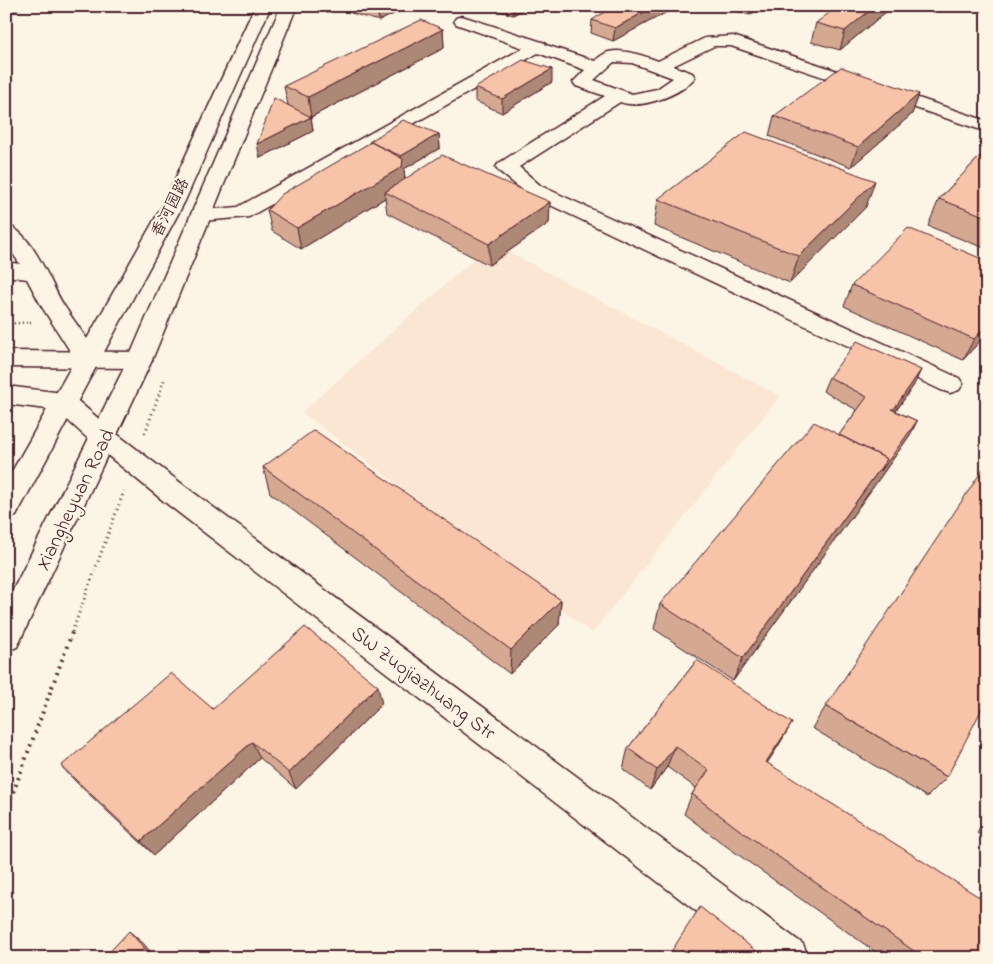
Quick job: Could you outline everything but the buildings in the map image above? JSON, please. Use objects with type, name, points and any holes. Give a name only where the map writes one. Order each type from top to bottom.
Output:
[{"type":"main road","points":[[6,8],[12,6]]},
{"type":"main road","name":"香河园路","points":[[63,402],[175,201],[263,6]]},
{"type":"main road","name":"香河园路","points":[[140,360],[289,6]]},
{"type":"main road","points":[[462,21],[539,46],[597,68]]},
{"type":"main road","points":[[659,67],[711,41],[732,41],[987,127]]},
{"type":"main road","points":[[202,215],[242,213],[539,46]]},
{"type":"main road","points":[[610,57],[634,58],[659,67],[686,77],[663,93],[631,100],[582,82],[610,57]]},
{"type":"main road","points":[[618,96],[506,167],[534,190],[950,384]]},
{"type":"main road","points":[[6,231],[18,241],[49,300],[88,359]]},
{"type":"main road","points":[[6,269],[37,274]]},
{"type":"main road","points":[[6,358],[140,360]]},
{"type":"main road","name":"Xiangheyuan Road","points":[[6,637],[104,438],[140,360]]},
{"type":"main road","points":[[6,395],[63,402],[6,508]]},
{"type":"main road","name":"SW Zuojiazhuang Str","points":[[63,402],[104,438],[208,519],[789,958]]},
{"type":"path","points":[[6,812],[166,377]]},
{"type":"shaded area","points":[[492,243],[780,396],[592,633],[302,412]]}]
